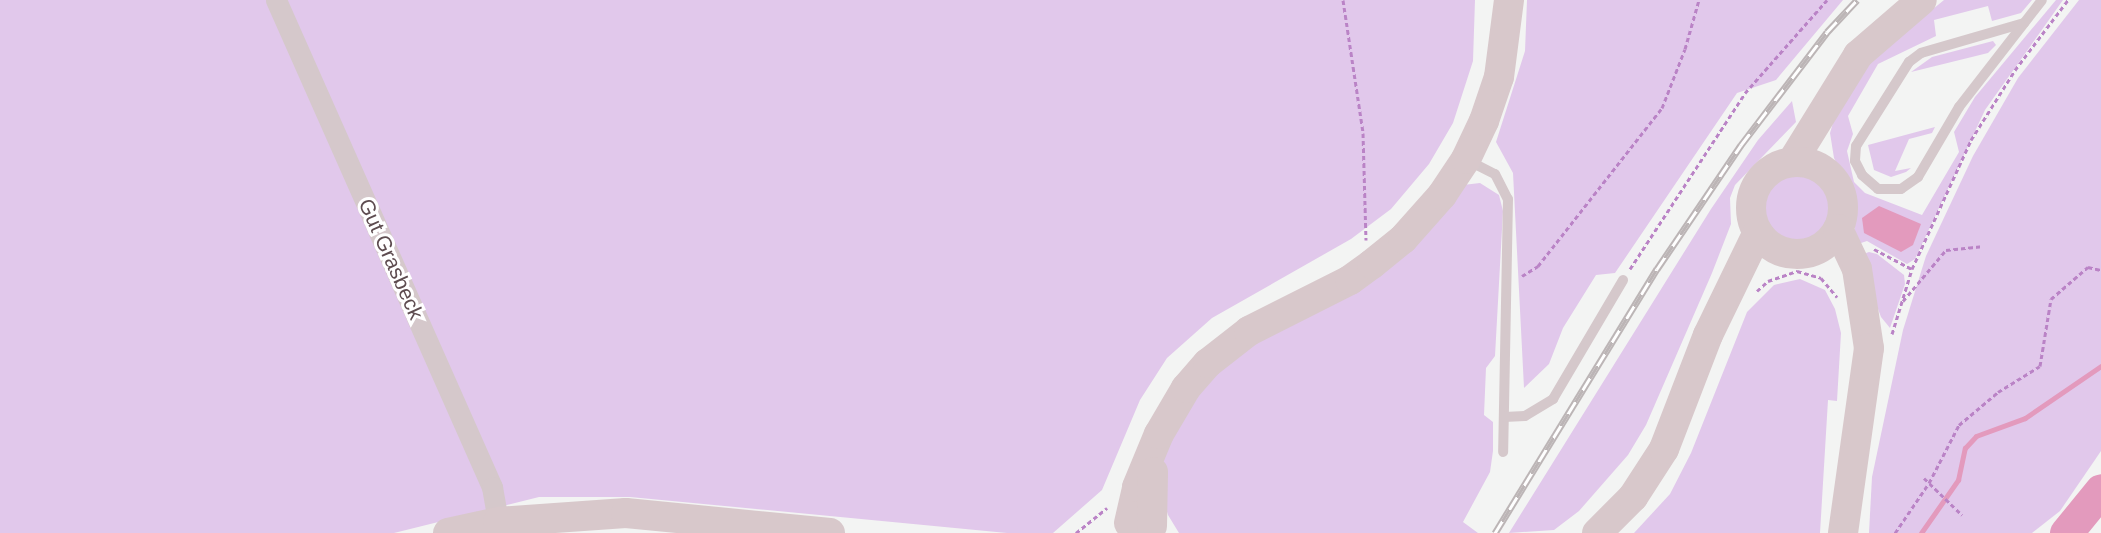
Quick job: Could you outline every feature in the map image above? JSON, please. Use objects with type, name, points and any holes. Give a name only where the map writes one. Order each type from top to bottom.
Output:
[{"type":"main road","points":[[1138,529],[1137,487],[1186,388],[1220,352],[1249,330],[1350,280],[1372,264],[1424,218],[1466,159],[1499,77],[1509,0]]},
{"type":"main road","points":[[1861,296],[1833,268],[1781,245],[1753,220],[1754,194],[1768,173],[1792,162],[1817,127],[1828,99],[1858,55],[1922,0]]},
{"type":"main road","points":[[1597,533],[1652,471],[1682,406],[1708,334],[1728,294],[1781,245],[1824,244],[1838,229],[1842,216],[1841,197],[1824,171],[1817,127]]},
{"type":"main road","points":[[1792,162],[1824,171]]},
{"type":"main road","points":[[1838,229],[1857,269],[1869,348],[1848,484],[1843,533]]},
{"type":"main road","points":[[448,533],[498,522],[626,513],[830,533]]},
{"type":"street","name":"Gut Grasbeck","points":[[276,0],[492,487],[498,522]]},
{"type":"lane","points":[[2024,23],[1921,53],[1909,62],[1856,146],[1855,161],[1862,175],[1878,189],[1901,189],[1918,177],[1959,107],[2042,0]]},
{"type":"lane","points":[[1466,159],[1495,174],[1505,187],[1508,199],[1503,452]]},
{"type":"lane","points":[[1504,417],[1525,416],[1553,399],[1623,280]]},
{"type":"path","points":[[1343,0],[1363,133],[1366,245],[1372,264]]},
{"type":"path","points":[[1507,286],[1538,266],[1662,108],[1685,50],[1699,0]]},
{"type":"path","points":[[1623,280],[1745,93],[1827,0]]},
{"type":"path","points":[[1868,246],[1912,269],[1971,140],[2015,70],[2068,0]]},
{"type":"path","points":[[1900,303],[1946,250],[1982,246]]},
{"type":"path","points":[[1895,533],[1929,483],[1964,421],[1998,392],[2040,366],[2044,356],[2044,323],[2055,293],[2088,267],[2101,270]]},
{"type":"path","points":[[1924,478],[1962,515]]},
{"type":"shaded area","points":[[0,0],[1475,0],[1473,61],[1453,123],[1429,164],[1391,209],[1351,239],[1212,318],[1167,358],[1140,400],[1102,490],[1053,533],[1007,533],[630,497],[539,497],[394,533],[0,533]]},
{"type":"shaded area","points":[[1527,0],[1843,0],[1776,80],[1737,93],[1615,273],[1596,275],[1563,328],[1549,364],[1524,388],[1513,173],[1496,142],[1525,51]]},
{"type":"shaded area","points":[[1944,0],[2032,0],[2021,13],[1992,21],[1988,6],[1934,20],[1936,36],[1878,64],[1848,116],[1853,134],[1847,151],[1854,182],[1865,193],[1922,215],[1959,152],[1954,132],[1975,97],[2056,0],[2063,0],[1985,110],[1915,259],[1907,264],[1867,241],[1855,245],[1854,200],[1834,158],[1830,133],[1835,116],[1865,65]]},
{"type":"shaded area","points":[[2079,0],[2101,0],[2101,451],[2060,511],[2032,533],[1869,533],[1872,477],[1903,330],[1926,256],[1973,156],[2018,78]]},
{"type":"shaded area","points":[[1993,41],[1996,45],[1988,53],[1911,72],[1932,57]]},
{"type":"shaded area","points":[[1792,101],[1796,122],[1735,185],[1730,198],[1731,224],[1712,273],[1646,425],[1628,455],[1579,511],[1554,530],[1509,533],[1711,209],[1758,140]]},
{"type":"shaded area","points":[[1935,127],[1932,133],[1909,139],[1895,171],[1911,168],[1906,172],[1891,177],[1874,170],[1868,145]]},
{"type":"shaded area","points":[[1805,173],[1824,183],[1832,195],[1834,209],[1832,223],[1824,235],[1812,243],[1791,245],[1772,235],[1764,223],[1762,202],[1772,183],[1784,175]]},
{"type":"shaded area","points":[[1480,183],[1499,195],[1503,211],[1495,356],[1486,368],[1484,415],[1493,422],[1493,451],[1490,472],[1463,522],[1478,533],[1179,533],[1168,515],[1160,488],[1164,457],[1176,426],[1198,392],[1224,364],[1463,185]]},
{"type":"shaded area","points":[[1879,206],[1921,224],[1913,245],[1901,252],[1864,233],[1862,218]]},
{"type":"shaded area","points":[[1869,252],[1877,254],[1904,275],[1905,284],[1890,328],[1881,317],[1858,256]]},
{"type":"shaded area","points":[[1800,279],[1825,290],[1835,309],[1841,333],[1837,401],[1828,400],[1820,533],[1634,533],[1670,494],[1691,453],[1747,312],[1774,285]]},
{"type":"waterway","points":[[1921,533],[1958,480],[1965,448],[1976,436],[2025,418],[2101,366]]},
{"type":"waterway","points":[[2066,533],[2101,490]]},
{"type":"railway","points":[[1495,533],[1657,269],[1741,145],[1827,32],[1857,0]]}]
